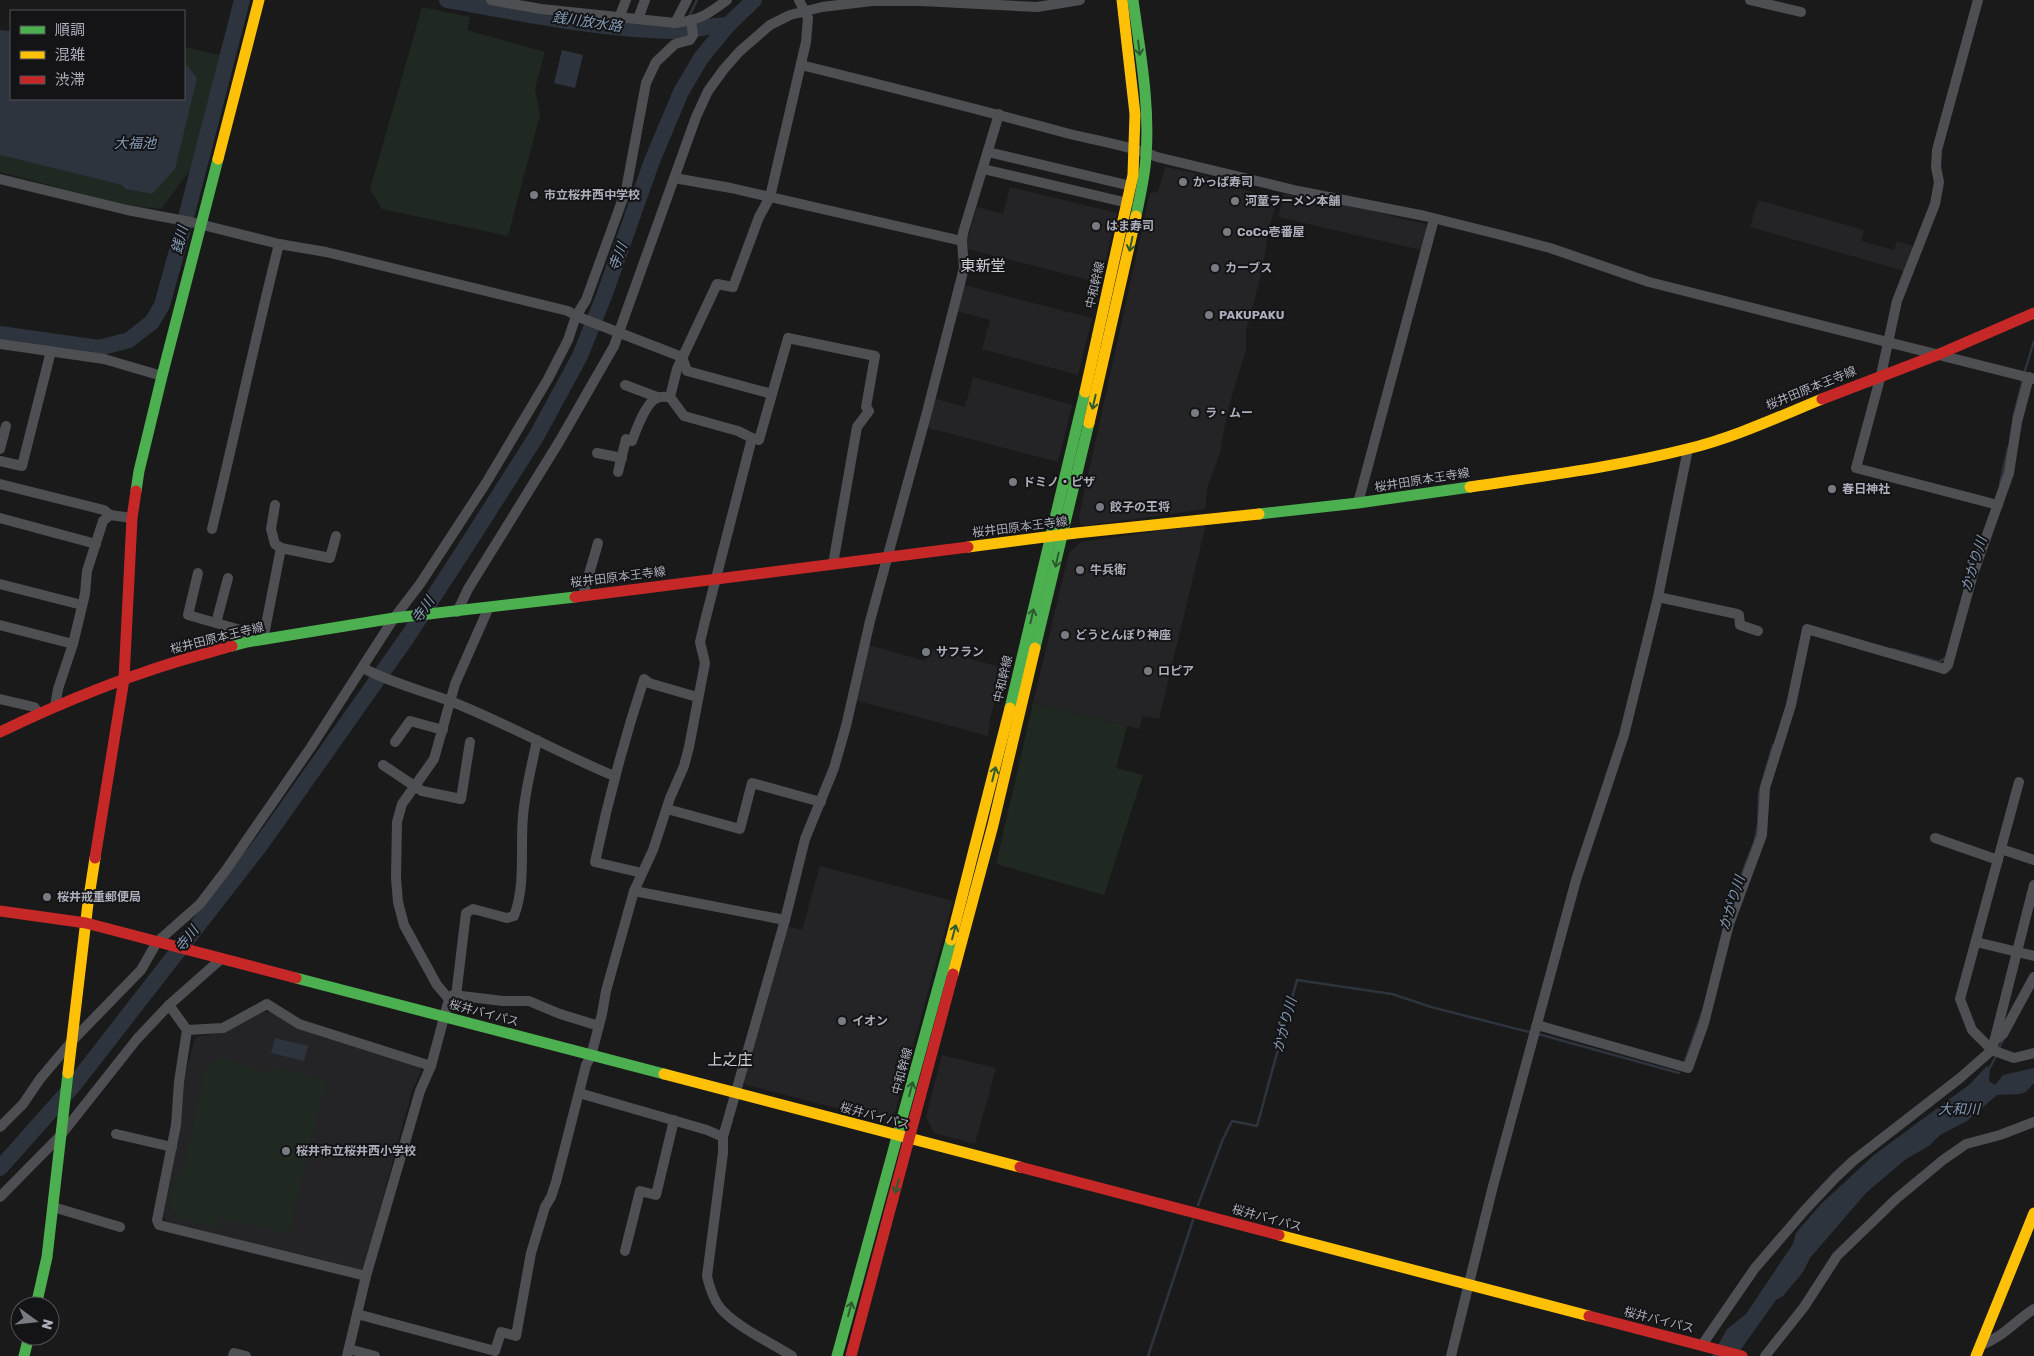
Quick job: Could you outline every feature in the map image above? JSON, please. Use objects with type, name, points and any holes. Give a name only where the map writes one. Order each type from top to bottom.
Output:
[{"type":"main road","points":[[38,1296],[47,1257],[86,924],[124,679],[132,518],[143,452],[196,224],[259,0]]},
{"type":"main road","name":"中和幹線","points":[[837,1356],[982,823],[1051,537],[1128,203],[1135,148],[1135,114],[1122,0]]},
{"type":"main road","name":"中和幹線","points":[[851,1356],[974,898],[1063,535],[1125,270],[1148,153],[1147,114],[1133,0]]},
{"type":"main road","name":"桜井田原本王寺線","points":[[0,732],[55,706],[124,679],[247,642],[398,618],[716,578],[1169,522],[1358,503],[1604,467],[1688,450],[1743,431],[1881,375],[1937,355],[2034,313]]},
{"type":"main road","name":"桜井バイパス","points":[[0,911],[86,924],[1742,1356]]},
{"type":"main road","points":[[1976,1356],[2034,1213]]},
{"type":"street","points":[[491,0],[541,9],[619,18],[684,22],[708,15],[727,0]]},
{"type":"street","points":[[619,18],[626,0]]},
{"type":"street","points":[[638,19],[645,0]]},
{"type":"street","points":[[0,1127],[23,1104],[40,1079],[72,1043],[141,970],[160,943],[200,904],[311,747],[398,618],[521,425],[568,340],[586,300],[626,190],[646,84],[656,62],[675,44],[690,40],[693,35],[684,22],[687,0]]},
{"type":"street","points":[[453,612],[559,442],[614,346],[616,330],[696,117],[708,91],[739,52],[770,25],[790,15],[802,5],[872,1],[921,1],[1037,7],[1080,0]]},
{"type":"street","points":[[1750,0],[1801,12]]},
{"type":"street","points":[[1978,0],[1937,150],[1936,166],[1939,182],[1935,204],[1897,301],[1881,375],[1856,468],[1998,505]]},
{"type":"street","points":[[670,397],[682,357],[717,284],[733,287],[759,217],[770,196],[801,65],[808,25],[808,18],[802,5]]},
{"type":"street","points":[[801,65],[1068,133],[1135,148],[1158,157],[1298,190],[1434,219],[1550,248],[1649,282],[2031,378],[2017,422],[2009,474],[1973,574],[1948,665],[1944,669],[1806,629],[1791,705],[1764,788],[1762,835],[1729,924],[1704,1023],[1688,1068],[1537,1025]]},
{"type":"street","points":[[792,1356],[734,1320],[722,1310],[712,1293],[707,1276],[723,1137],[785,920],[805,839],[834,768],[844,734],[870,621],[964,268],[962,241],[999,114]]},
{"type":"street","points":[[988,152],[1131,186]]},
{"type":"street","points":[[983,169],[1128,203]]},
{"type":"street","points":[[674,178],[770,196],[962,241]]},
{"type":"street","points":[[0,179],[127,210],[279,244],[326,252],[568,311],[682,357],[687,371],[772,394]]},
{"type":"street","points":[[1358,503],[1434,219]]},
{"type":"street","points":[[212,529],[279,244]]},
{"type":"street","points":[[670,397],[684,416],[738,430],[759,440],[788,338],[875,356],[866,406],[869,411],[858,427],[833,564]]},
{"type":"street","points":[[0,344],[104,359],[162,376]]},
{"type":"street","points":[[0,461],[22,466],[51,351]]},
{"type":"street","points":[[625,385],[657,397],[670,397]]},
{"type":"street","points":[[618,472],[626,439],[632,441],[636,427],[650,404],[657,397]]},
{"type":"street","points":[[0,449],[6,426]]},
{"type":"street","points":[[357,1314],[495,1351],[501,1332],[516,1336],[531,1253],[545,1207],[556,1182],[634,891],[653,850],[687,753],[705,663],[700,642],[752,438]]},
{"type":"street","points":[[1451,1356],[1576,880],[1624,735],[1658,597],[1688,450]]},
{"type":"street","points":[[597,453],[622,458]]},
{"type":"street","points":[[0,484],[104,510],[110,515],[132,518]]},
{"type":"street","points":[[274,505],[271,529],[275,544],[281,548],[330,558],[336,536]]},
{"type":"street","points":[[55,706],[58,689],[73,644],[85,594],[87,571],[104,521],[110,515]]},
{"type":"street","points":[[0,518],[96,544]]},
{"type":"street","points":[[583,595],[598,543]]},
{"type":"street","points":[[263,640],[281,548]]},
{"type":"street","points":[[198,573],[188,615],[237,629],[247,642]]},
{"type":"street","points":[[216,623],[228,578]]},
{"type":"street","points":[[0,584],[82,605]]},
{"type":"street","points":[[1658,597],[1737,614],[1739,615],[1740,625],[1758,631]]},
{"type":"street","points":[[489,607],[455,684],[434,759],[402,804],[397,822],[396,878],[398,902],[404,925],[437,985],[452,997],[529,1001],[560,1014],[598,1026]]},
{"type":"street","points":[[0,625],[73,644]]},
{"type":"street","points":[[363,668],[402,685],[450,701],[614,776]]},
{"type":"street","points":[[642,872],[595,862],[614,776],[644,680],[697,697]]},
{"type":"street","points":[[0,698],[34,707],[39,713]]},
{"type":"street","points":[[395,742],[410,721],[443,730]]},
{"type":"street","points":[[375,1356],[348,1353],[366,1276],[420,1091],[431,1066],[444,1017],[452,997],[466,913],[473,909],[508,918],[514,916],[517,908],[520,886],[523,816],[537,740]]},
{"type":"street","points":[[383,765],[422,791],[461,799],[470,742]]},
{"type":"street","points":[[2020,782],[1960,1000],[1972,1030],[2014,1058],[2034,1053]]},
{"type":"street","points":[[667,809],[740,829],[752,783],[820,802]]},
{"type":"street","points":[[1935,838],[1998,860]]},
{"type":"street","points":[[2001,849],[2034,860]]},
{"type":"street","points":[[1993,1045],[2034,885]]},
{"type":"street","points":[[634,891],[785,920]]},
{"type":"street","points":[[1976,942],[2034,956]]},
{"type":"street","points":[[0,1197],[61,1132],[137,1039],[218,958]]},
{"type":"street","points":[[1702,1345],[1755,1268],[1836,1178],[1853,1161],[1960,1078],[2003,1034],[2034,977]]},
{"type":"street","points":[[187,1030],[223,1028],[267,1004],[299,1024],[431,1066]]},
{"type":"street","points":[[169,1005],[187,1030],[179,1082],[176,1125],[157,1220],[159,1225],[366,1276]]},
{"type":"street","points":[[579,1093],[707,1130],[723,1137]]},
{"type":"street","points":[[625,1251],[640,1191],[656,1195],[674,1120]]},
{"type":"street","points":[[1765,1356],[1804,1307],[1837,1256],[1896,1200],[1943,1160],[1966,1144],[2000,1135],[2034,1122]]},
{"type":"street","points":[[116,1134],[172,1146]]},
{"type":"street","points":[[53,1207],[120,1227]]},
{"type":"street","points":[[1982,1345],[1995,1340],[2023,1316],[2034,1310]]},
{"type":"street","points":[[233,1356],[234,1353],[246,1356]]},
{"type":"shaded area","points":[[422,7],[470,17],[467,30],[545,52],[535,89],[540,115],[508,236],[382,209],[370,189]]},
{"type":"shaded area","points":[[185,47],[220,55],[195,164],[161,209],[124,205],[0,172],[0,155],[122,185],[125,189],[152,194],[197,78],[185,64]]},
{"type":"shaded area","points":[[1165,167],[1204,175],[1221,183],[1278,199],[1269,228],[1261,276],[1246,331],[1246,350],[1228,409],[1220,453],[1208,485],[1205,509],[1083,526],[1080,524],[1079,516],[1150,193],[1158,192]]},
{"type":"shaded area","points":[[1010,187],[1117,213],[1100,283],[968,249],[967,241],[977,207],[1003,214]]},
{"type":"shaded area","points":[[1284,194],[1315,197],[1425,224],[1427,227],[1421,250],[1278,217]]},
{"type":"shaded area","points":[[1758,200],[1864,230],[1861,241],[1894,250],[1897,241],[1916,247],[1908,272],[1750,227]]},
{"type":"shaded area","points":[[964,285],[1092,318],[1078,375],[982,349],[990,320],[957,311]]},
{"type":"shaded area","points":[[973,377],[1072,405],[1058,462],[925,427],[933,398],[965,407]]},
{"type":"shaded area","points":[[1206,524],[1159,719],[1143,716],[1139,729],[1033,703],[1069,553],[1081,542]]},
{"type":"shaded area","points":[[869,645],[925,661],[929,648],[1004,668],[990,718],[988,736],[855,700]]},
{"type":"shaded area","points":[[1033,703],[1127,726],[1116,768],[1143,775],[1104,895],[996,864]]},
{"type":"shaded area","name":"イオン","points":[[820,866],[953,901],[895,1112],[884,1120],[746,1085],[743,1080],[787,926],[802,930]]},
{"type":"shaded area","name":"桜井市立桜井西小学校","points":[[263,1012],[271,1012],[419,1066],[421,1071],[412,1091],[363,1271],[166,1222],[163,1216],[180,1126],[183,1081],[196,1037],[225,1032]]},
{"type":"shaded area","points":[[942,1055],[996,1068],[975,1144],[934,1133],[926,1117]]},
{"type":"shaded area","points":[[223,1057],[264,1072],[280,1068],[326,1081],[289,1234],[219,1218],[217,1228],[178,1219],[169,1205],[175,1174],[181,1175],[207,1065]]},
{"type":"water","name":"大福池","points":[[0,30],[10,31],[10,100],[185,100],[185,64],[197,78],[175,169],[152,194],[125,189],[122,185],[0,155]]},
{"type":"water","points":[[562,50],[583,55],[575,88],[554,83]]},
{"type":"water","points":[[275,1038],[308,1046],[304,1061],[271,1053]]},
{"type":"water","name":"大和川","points":[[1987,1066],[1990,1071],[1989,1081],[1995,1085],[2003,1075],[2034,1068],[2034,1083],[2026,1092],[2020,1094],[1997,1095],[1967,1121],[1940,1135],[1929,1146],[1906,1159],[1866,1193],[1810,1258],[1803,1272],[1783,1296],[1776,1300],[1736,1356],[1712,1356],[1727,1329],[1746,1314],[1793,1244],[1796,1233],[1820,1205],[1874,1155],[1970,1084]]},
{"type":"waterway","name":"銭川","points":[[0,334],[99,348],[129,340],[152,322],[162,305],[242,0]]},
{"type":"waterway","name":"銭川放水路","points":[[447,0],[619,28],[675,31],[728,25]]},
{"type":"waterway","points":[[688,19],[697,0]]},
{"type":"waterway","name":"寺川","points":[[0,1168],[73,1086],[262,843],[406,639],[464,550],[536,437],[580,356],[604,296],[652,161],[681,92],[701,58],[728,25],[754,0]]},
{"type":"waterway","name":"かがり川","points":[[2024,374],[2034,341]]},
{"type":"waterway","name":"かがり川","points":[[2013,418],[2023,379]]},
{"type":"waterway","name":"かがり川","points":[[2000,484],[2008,448]]},
{"type":"waterway","name":"かがり川","points":[[1892,649],[1939,662],[1945,658]]},
{"type":"waterway","name":"かがり川","points":[[1725,923],[1728,909],[1754,843],[1758,825],[1759,793],[1773,745]]},
{"type":"waterway","name":"かがり川","points":[[1198,1205],[1223,1139],[1232,1121],[1257,1126],[1297,980],[1392,994],[1431,1007],[1533,1033]]},
{"type":"waterway","name":"かがり川","points":[[1685,1061],[1702,1013]]},
{"type":"waterway","name":"かがり川","points":[[1538,1034],[1679,1073]]},
{"type":"waterway","points":[[1999,1048],[2004,1038]]},
{"type":"waterway","points":[[1988,1071],[1996,1056]]},
{"type":"waterway","name":"かがり川","points":[[1148,1356],[1193,1220]]},
{"type":"traffic: fast","points":[[1133,0],[1144,78],[1147,117],[1145,164],[1136,216]]},
{"type":"traffic: fast","points":[[136,491],[162,376],[218,159]]},
{"type":"traffic: fast","points":[[1010,708],[1085,392]]},
{"type":"traffic: fast","points":[[1035,648],[1089,423]]},
{"type":"traffic: fast","points":[[1259,514],[1358,503],[1470,487]]},
{"type":"traffic: fast","points":[[232,646],[394,618],[575,597]]},
{"type":"traffic: fast","points":[[837,1356],[951,940]]},
{"type":"traffic: fast","points":[[296,978],[664,1074]]},
{"type":"traffic: fast","points":[[38,1296],[47,1257],[68,1073]]},
{"type":"traffic: fast","points":[[24,1356],[26,1346]]},
{"type":"traffic: slow","points":[[218,159],[259,0]]},
{"type":"traffic: slow","points":[[1085,392],[1133,175],[1135,114],[1122,0]]},
{"type":"traffic: slow","points":[[1089,423],[1136,216]]},
{"type":"traffic: slow","points":[[1470,487],[1606,466],[1687,449],[1738,433],[1822,399]]},
{"type":"traffic: slow","points":[[968,547],[1076,533],[1259,514]]},
{"type":"traffic: slow","points":[[953,974],[993,825],[1035,648]]},
{"type":"traffic: slow","points":[[951,940],[1010,708]]},
{"type":"traffic: slow","points":[[68,1073],[95,858]]},
{"type":"traffic: slow","points":[[664,1074],[1020,1167]]},
{"type":"traffic: slow","points":[[1976,1356],[2034,1213]]},
{"type":"traffic: slow","points":[[1279,1235],[1589,1316]]},
{"type":"traffic: jam","points":[[1822,399],[1937,355],[2034,313]]},
{"type":"traffic: jam","points":[[95,858],[124,679],[132,518],[136,491]]},
{"type":"traffic: jam","points":[[575,597],[968,547]]},
{"type":"traffic: jam","points":[[0,732],[110,684],[169,664],[232,646]]},
{"type":"traffic: jam","points":[[0,911],[86,923],[296,978]]},
{"type":"traffic: jam","points":[[851,1356],[953,974]]},
{"type":"traffic: jam","points":[[1020,1167],[1279,1235]]},
{"type":"traffic: jam","points":[[1589,1316],[1742,1356]]},
{"type":"place","name":"かっぱ寿司","points":[[1183,182]]},
{"type":"place","name":"市立桜井西中学校","points":[[534,195]]},
{"type":"place","name":"河童ラーメン本舗","points":[[1235,201]]},
{"type":"place","name":"はま寿司","points":[[1096,226]]},
{"type":"place","name":"CoCo壱番屋","points":[[1227,232]]},
{"type":"place","name":"カーブス","points":[[1215,268]]},
{"type":"place","name":"PAKUPAKU","points":[[1209,315]]},
{"type":"place","name":"ラ・ムー","points":[[1195,413]]},
{"type":"place","name":"ドミノ・ピザ","points":[[1013,482]]},
{"type":"place","name":"春日神社","points":[[1832,489]]},
{"type":"place","name":"餃子の王将","points":[[1100,507]]},
{"type":"place","name":"牛兵衛","points":[[1080,570]]},
{"type":"place","name":"どうとんぼり神座","points":[[1065,635]]},
{"type":"place","name":"サフラン","points":[[926,652]]},
{"type":"place","name":"ロピア","points":[[1148,671]]},
{"type":"place","name":"桜井戒重郵便局","points":[[47,897]]},
{"type":"place","name":"イオン","points":[[842,1021]]},
{"type":"place","name":"桜井市立桜井西小学校","points":[[286,1151]]},
{"type":"district","name":"東新堂","points":[[983,266]]},
{"type":"district","name":"上之庄","points":[[730,1060]]}]
